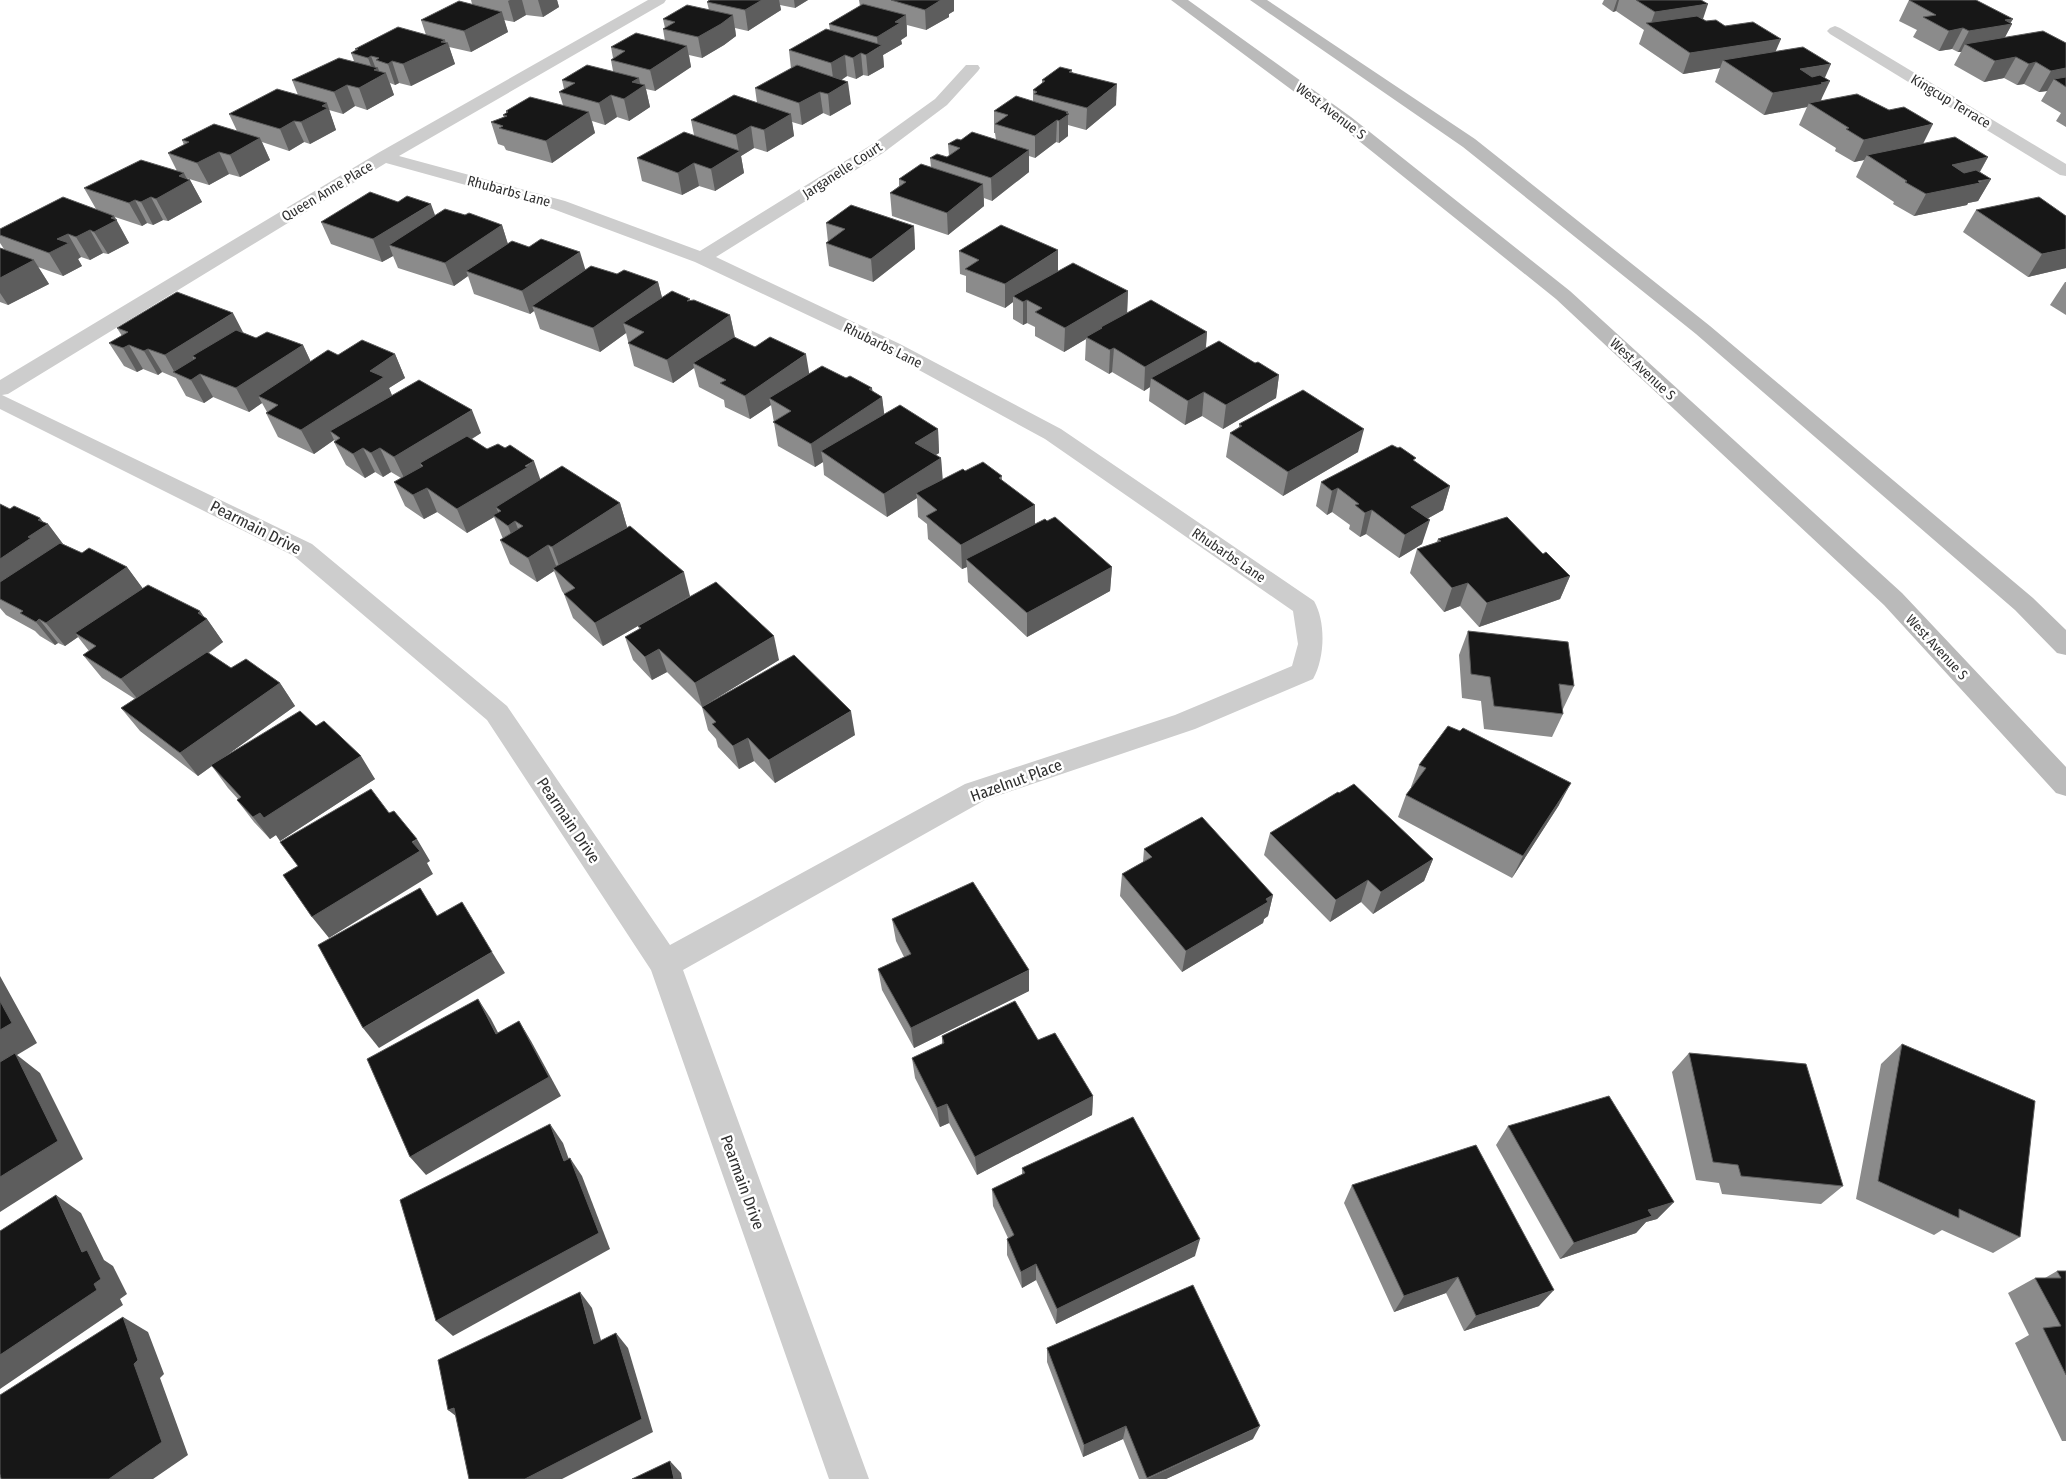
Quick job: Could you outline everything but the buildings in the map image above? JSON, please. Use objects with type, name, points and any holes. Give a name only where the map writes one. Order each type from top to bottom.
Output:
[{"type":"street","name":"Queen Anne Place","points":[[0,389],[384,157],[659,0]]},
{"type":"street","name":"West Avenue S","points":[[1178,0],[1346,121],[1563,295],[1893,599],[2066,785]]},
{"type":"street","points":[[1257,0],[1469,143],[1703,330],[2024,604],[2066,646]]},
{"type":"street","name":"Kingcup Terrace","points":[[1835,31],[2066,172]]},
{"type":"street","name":"Jarganelle Court","points":[[702,258],[877,149],[941,102],[972,68]]},
{"type":"street","name":"Rhubarbs Lane","points":[[384,157],[559,205],[702,258],[893,348],[1053,434],[1305,607],[1311,644]]},
{"type":"street","name":"Pearmain Drive","points":[[0,401],[304,550],[497,714],[665,964],[849,1479]]},
{"type":"street","name":"Hazelnut Place","points":[[665,964],[975,792],[1185,722],[1304,672],[1311,644]]}]
